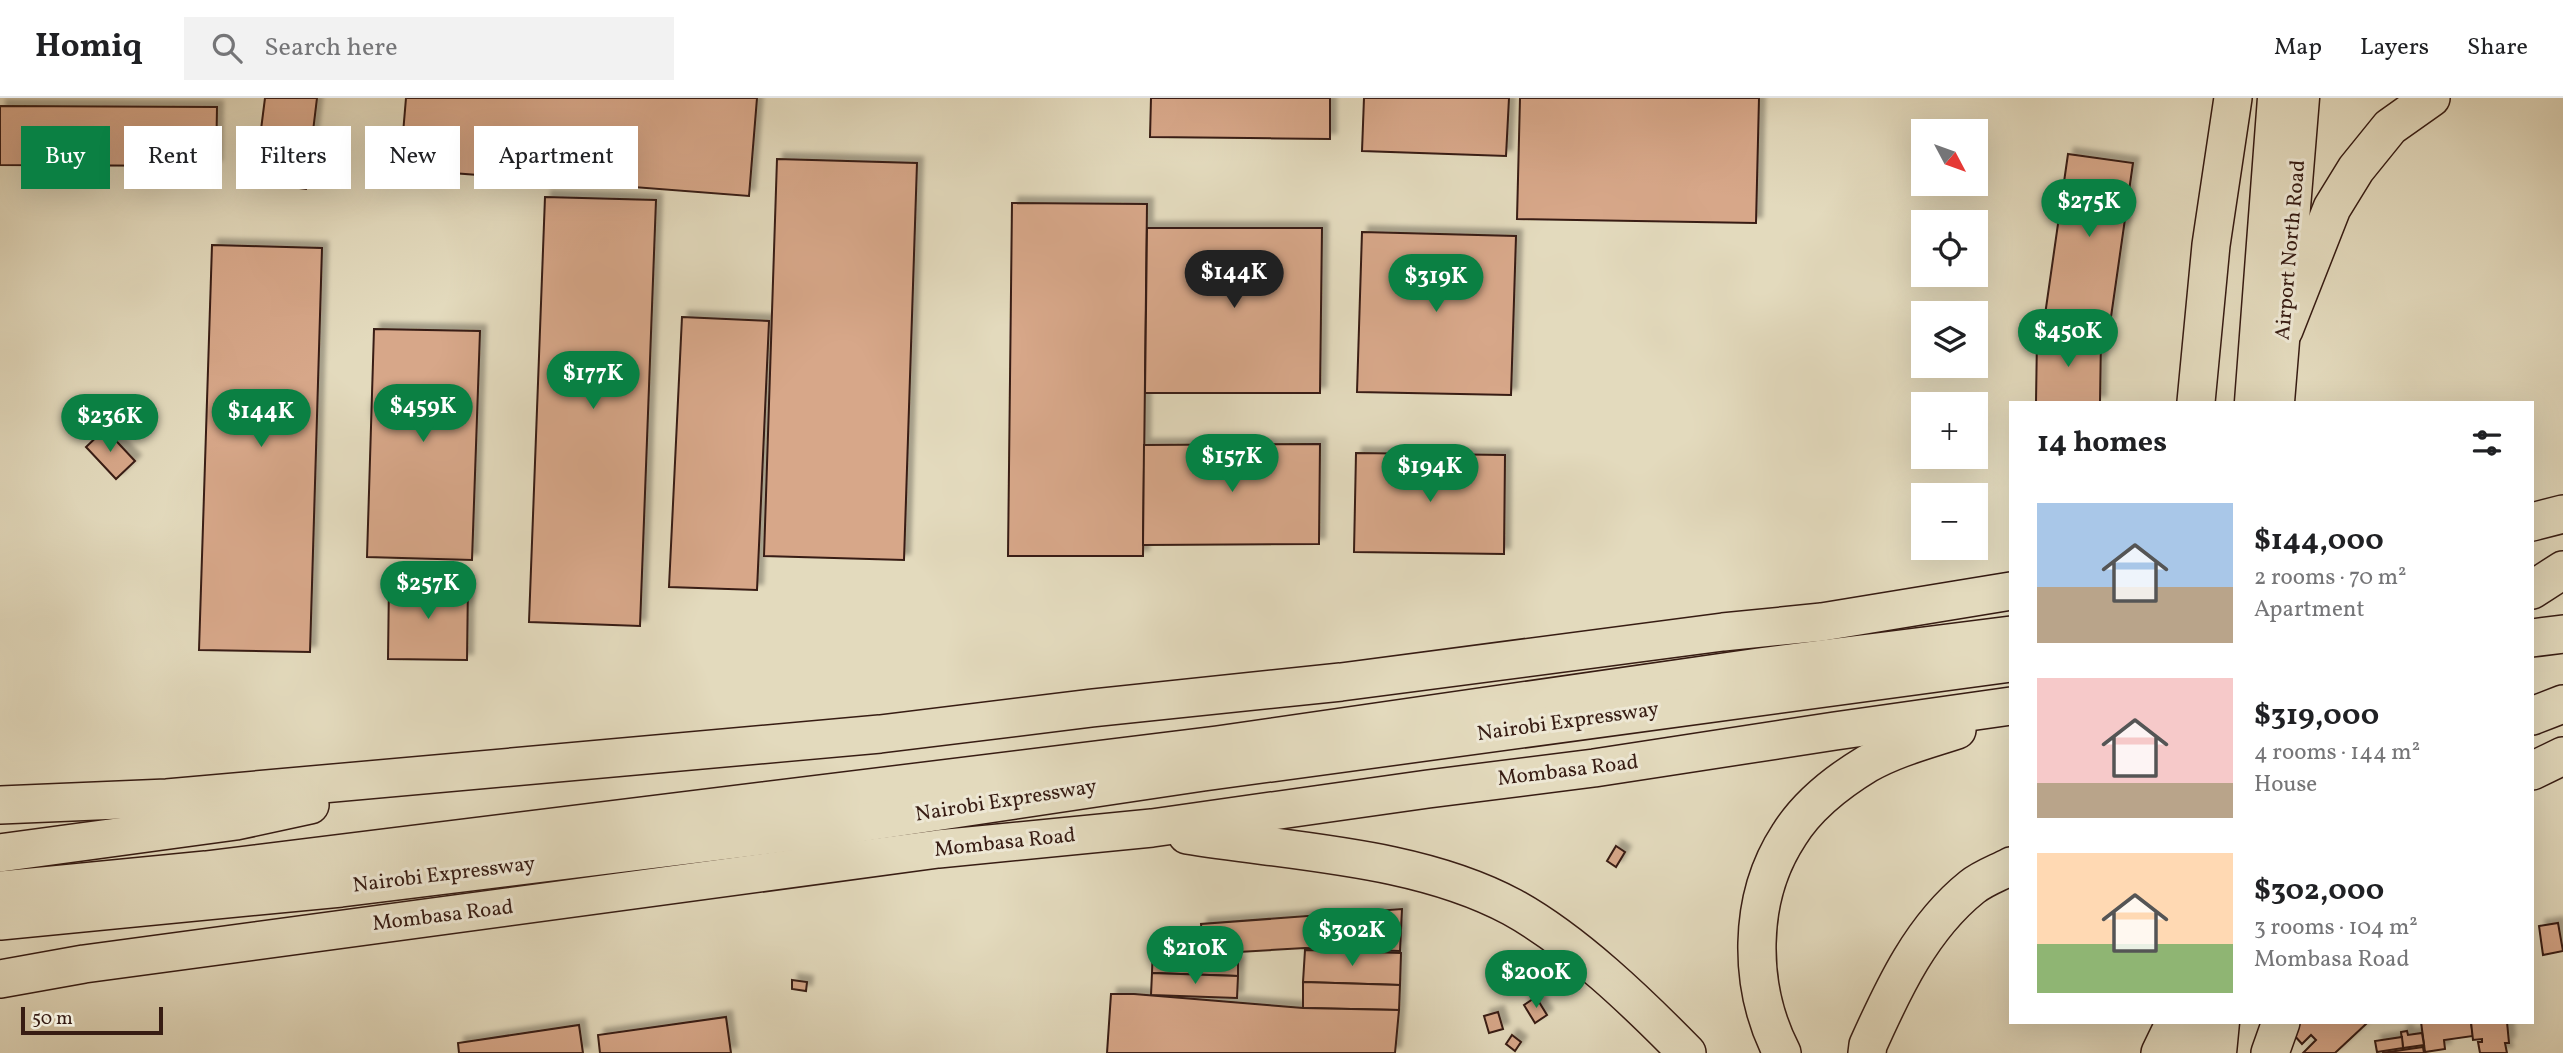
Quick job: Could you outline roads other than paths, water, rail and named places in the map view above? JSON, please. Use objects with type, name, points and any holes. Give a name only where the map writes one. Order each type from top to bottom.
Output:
[{"type":"highway","points":[[2196,401],[2211,245],[2234,98]]},
{"type":"highway","points":[[2284,330],[2332,208],[2356,169],[2390,127],[2431,98]]},
{"type":"highway","points":[[2534,504],[2563,497]]},
{"type":"highway","points":[[2534,521],[2563,514]]},
{"type":"highway","points":[[2534,568],[2563,563]]},
{"type":"highway","points":[[2534,591],[2563,570]]},
{"type":"highway","points":[[2534,592],[2563,590]]},
{"type":"highway","points":[[0,805],[167,798],[880,734],[1341,682],[1723,632],[1822,622],[2009,591]]},
{"type":"highway","points":[[2534,638],[2563,634]]},
{"type":"highway","name":"Nairobi Expressway","points":[[0,890],[206,870],[1217,745],[1759,667],[2009,635]]},
{"type":"highway","name":"Nairobi Expressway","points":[[0,921],[341,888],[826,828],[1216,770],[2009,663]]},
{"type":"highway","points":[[2534,715],[2563,704]]},
{"type":"highway","name":"Mombasa Road","points":[[0,979],[84,964],[914,852],[1152,828],[1594,768],[1835,731],[2009,709]]},
{"type":"highway","points":[[1782,1053],[1767,1021],[1757,974],[1758,929],[1769,876],[1789,834],[1829,791],[1868,764],[1901,749],[2009,710]]},
{"type":"highway","points":[[2534,770],[2563,756]]},
{"type":"highway","points":[[0,853],[236,821],[462,772]]},
{"type":"highway","points":[[1152,828],[1277,849],[1345,856],[1465,887],[1513,908],[1558,938],[1602,974],[1687,1053]]},
{"type":"highway","points":[[1867,1053],[1868,1045],[1892,992],[1929,931],[1973,886],[2009,867]]},
{"type":"highway","points":[[2160,1053],[2174,1024]]},
{"type":"highway","points":[[2247,1053],[2254,1024]]},
{"type":"highway","points":[[2270,1053],[2280,1024]]},
{"type":"main road","name":"Airport North Road","points":[[2251,401],[2274,98]]},
{"type":"main road","name":"Airport North Road","points":[[2278,401],[2303,98]]},
{"type":"main road","points":[[2194,1053],[2197,1024]]},
{"type":"main road","points":[[2220,1053],[2223,1024]]}]
